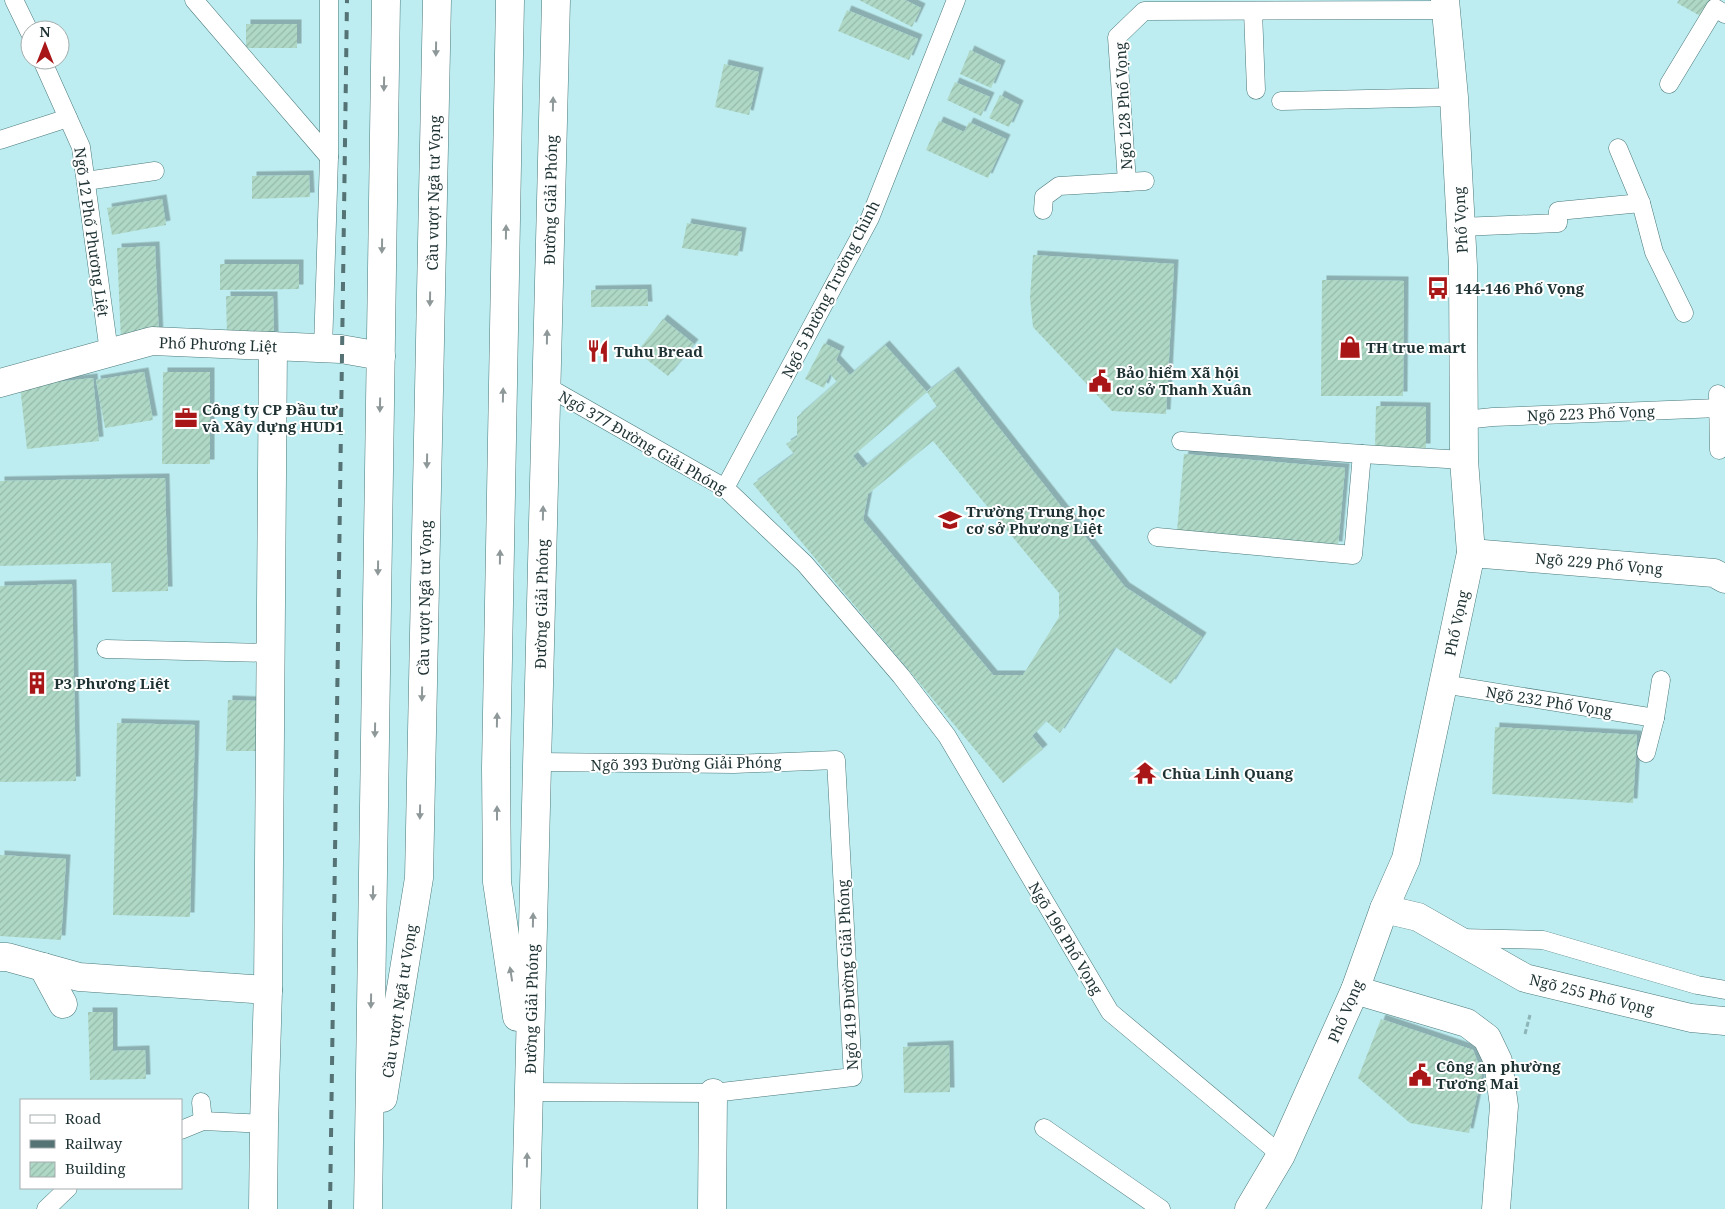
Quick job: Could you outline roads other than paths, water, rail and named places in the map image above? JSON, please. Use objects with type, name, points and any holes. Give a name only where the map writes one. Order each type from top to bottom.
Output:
[{"type":"main road","points":[[368,1200],[386,0]]},
{"type":"main road","name":"Cầu vượt Ngã tư Vọng","points":[[368,1200],[419,878],[437,0]]},
{"type":"main road","points":[[510,0],[496,768],[497,882],[529,1092]]},
{"type":"main road","name":"Đường Giải Phóng","points":[[526,1209],[556,0]]},
{"type":"main road","name":"Phố Vọng","points":[[1249,1209],[1281,1155],[1355,990],[1384,909],[1406,859],[1471,552],[1464,460],[1463,266],[1454,97],[1445,5]]},
{"type":"main road","name":"Phố Phương Liệt","points":[[0,383],[152,340],[341,349],[381,356]]},
{"type":"main road","points":[[263,1209],[268,990],[273,346]]},
{"type":"main road","name":"Ngõ 229 Phố Vọng","points":[[1471,552],[1714,573],[1725,579]]},
{"type":"main road","name":"Ngõ 255 Phố Vọng","points":[[1384,909],[1418,917],[1525,978],[1691,1018],[1725,1021]]},
{"type":"main road","points":[[0,957],[79,977],[268,990]]},
{"type":"main road","points":[[44,967],[63,1004]]},
{"type":"main road","points":[[1355,990],[1467,1023],[1487,1038],[1498,1060],[1504,1106],[1496,1209]]},
{"type":"main road","points":[[712,1209],[713,1093]]},
{"type":"lane","points":[[14,0],[24,20]]},
{"type":"lane","points":[[194,0],[329,157]]},
{"type":"lane","points":[[323,348],[329,157],[329,0]]},
{"type":"lane","name":"Ngõ 5 Đường Trường Chinh","points":[[725,488],[870,218],[956,0]]},
{"type":"lane","name":"Ngõ 128 Phố Vọng","points":[[1127,182],[1117,36],[1144,11],[1253,11],[1445,5]]},
{"type":"lane","points":[[1669,84],[1715,8],[1725,14]]},
{"type":"lane","points":[[1253,11],[1256,90]]},
{"type":"lane","name":"Ngõ 12 Phố Phương Liệt","points":[[46,70],[81,147],[109,352]]},
{"type":"lane","points":[[1281,101],[1454,97]]},
{"type":"lane","points":[[0,140],[68,118]]},
{"type":"lane","points":[[1618,148],[1641,203],[1654,252],[1684,313]]},
{"type":"lane","points":[[86,181],[156,171]]},
{"type":"lane","name":"Ngõ 128 Phố Vọng","points":[[1043,210],[1044,198],[1059,186],[1145,181]]},
{"type":"lane","points":[[1460,227],[1558,223],[1558,211],[1641,203]]},
{"type":"lane","name":"Ngõ 377 Đường Giải Phóng","points":[[546,386],[725,488],[805,564],[901,676]]},
{"type":"lane","name":"Ngõ 223 Phố Vọng","points":[[1464,420],[1719,401],[1719,450]]},
{"type":"lane","points":[[1181,441],[1464,460]]},
{"type":"lane","points":[[1157,537],[1353,555],[1362,454]]},
{"type":"lane","points":[[106,649],[270,653]]},
{"type":"lane","name":"Ngõ 196 Phố Vọng","points":[[901,676],[947,736],[1110,1012],[1281,1155]]},
{"type":"lane","points":[[1646,753],[1661,680]]},
{"type":"lane","name":"Ngõ 232 Phố Vọng","points":[[1443,684],[1654,718]]},
{"type":"lane","name":"Ngõ 393 Đường Giải Phóng","points":[[537,762],[734,764],[836,760]]},
{"type":"lane","name":"Ngõ 419 Đường Giải Phóng","points":[[529,1092],[713,1093],[853,1077],[836,760]]},
{"type":"lane","points":[[1455,937],[1543,940],[1698,985],[1725,990]]},
{"type":"lane","points":[[202,1102],[203,1121]]},
{"type":"lane","points":[[182,1130],[203,1121],[264,1124]]},
{"type":"lane","points":[[1044,1128],[1161,1209]]},
{"type":"lane","points":[[46,1209],[67,1189]]},
{"type":"railway","points":[[330,1209],[347,0]]},
{"type":"place","name":"144-146 Phố Vọng","points":[[1438,288]]},
{"type":"place","name":"TH true mart","points":[[1350,347]]},
{"type":"place","name":"Tuhu Bread","points":[[598,351]]},
{"type":"place","name":"Bảo hiểm Xã hội cơ sở Thanh Xuân","points":[[1100,381]]},
{"type":"place","name":"Công ty CP Đầu tư và Xây dựng HUD1","points":[[186,418]]},
{"type":"place","name":"Trường Trung học cơ sở Phương Liệt","points":[[950,520]]},
{"type":"place","name":"P3 Phương Liệt","points":[[37,683]]},
{"type":"place","name":"Chùa Linh Quang","points":[[1145,773]]},
{"type":"place","name":"Công an phường Tương Mai","points":[[1420,1075]]}]
